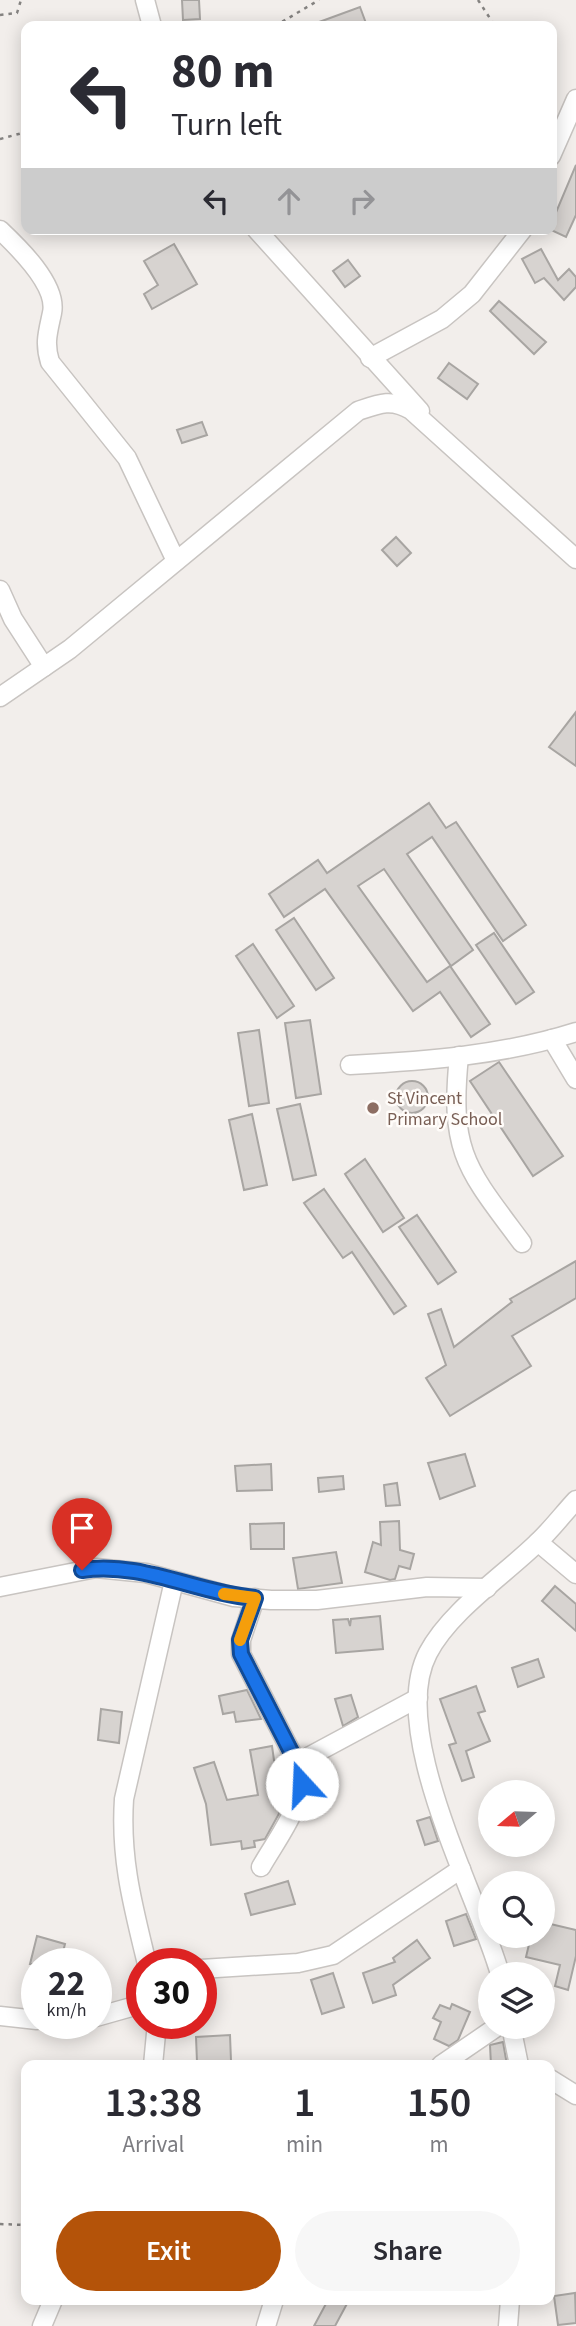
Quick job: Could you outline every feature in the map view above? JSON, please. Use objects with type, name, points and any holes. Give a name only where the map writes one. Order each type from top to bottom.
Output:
[{"type":"street","points":[[145,0],[151,21]]},
{"type":"street","points":[[557,142],[576,99]]},
{"type":"street","points":[[0,230],[26,256],[52,300],[53,311],[47,329],[46,347],[50,362],[127,458],[176,561]]},
{"type":"street","points":[[261,235],[370,358],[395,380],[439,435]]},
{"type":"street","points":[[370,358],[442,319],[472,294],[518,235]]},
{"type":"street","points":[[0,697],[44,667],[358,411],[384,401],[400,404],[439,435],[576,559]]},
{"type":"street","points":[[0,590],[13,619],[44,667]]},
{"type":"street","points":[[350,1065],[459,1056],[552,1040],[576,1032]]},
{"type":"street","points":[[552,1040],[576,1079]]},
{"type":"street","points":[[459,1056],[456,1116],[459,1144],[481,1188],[522,1243]]},
{"type":"street","points":[[496,1962],[429,1776],[418,1728],[417,1687],[428,1653],[447,1627],[538,1542],[576,1500]]},
{"type":"street","points":[[538,1542],[576,1574]]},
{"type":"street","points":[[0,1587],[96,1567],[146,1573],[234,1597],[317,1600],[427,1587],[487,1588]]},
{"type":"street","points":[[143,1948],[125,1872],[122,1837],[124,1799],[174,1581]]},
{"type":"street","points":[[255,1598],[240,1640],[241,1654],[297,1763],[302,1784],[299,1801],[261,1867]]},
{"type":"street","points":[[297,1763],[418,1698]]},
{"type":"street","points":[[217,1968],[298,1963],[333,1955],[461,1869]]},
{"type":"street","points":[[0,2016],[21,2018]]},
{"type":"street","points":[[153,2060],[155,2039]]},
{"type":"street","points":[[448,2060],[479,2039]]},
{"type":"street","points":[[514,2039],[518,2059]]},
{"type":"street","points":[[555,2082],[576,2095]]},
{"type":"street","points":[[42,2326],[50,2305]]},
{"type":"street","points":[[266,2326],[272,2305]]},
{"type":"street","points":[[508,2326],[510,2305]]},
{"type":"path","points":[[0,15],[17,13],[22,0]]},
{"type":"path","points":[[283,21],[319,0]]},
{"type":"path","points":[[478,0],[492,21]]},
{"type":"path","points":[[0,139],[21,133]]},
{"type":"path","points":[[0,2224],[21,2225]]},
{"type":"building","points":[[182,0],[199,0],[200,19],[183,20]]},
{"type":"building","points":[[360,7],[365,21],[322,21]]},
{"type":"building","points":[[576,165],[576,215],[566,237],[557,233],[557,210]]},
{"type":"building","points":[[174,244],[197,284],[152,309],[144,294],[158,285],[144,261]]},
{"type":"building","points":[[541,249],[558,280],[569,269],[576,277],[576,287],[564,300],[544,278],[535,283],[522,259]]},
{"type":"building","points":[[348,260],[360,276],[345,287],[333,271]]},
{"type":"building","points":[[499,301],[546,342],[534,354],[490,311]]},
{"type":"building","points":[[449,363],[478,384],[467,399],[438,378]]},
{"type":"building","points":[[202,422],[207,435],[182,443],[177,430]]},
{"type":"building","points":[[396,537],[411,553],[397,566],[382,550]]},
{"type":"building","points":[[576,712],[576,766],[549,747]]},
{"type":"building","points":[[429,803],[446,828],[456,822],[526,925],[503,941],[432,837],[407,854],[473,950],[451,966],[384,869],[358,886],[427,982],[450,966],[490,1024],[471,1037],[440,992],[413,1011],[325,889],[284,917],[269,894],[318,860],[327,873]]},
{"type":"building","points":[[294,918],[334,978],[316,990],[276,930]]},
{"type":"building","points":[[494,933],[534,992],[516,1004],[476,945]]},
{"type":"building","points":[[253,944],[294,1006],[277,1018],[236,956]]},
{"type":"building","points":[[310,1020],[321,1094],[296,1098],[285,1023]]},
{"type":"building","points":[[259,1030],[269,1103],[249,1106],[238,1033]]},
{"type":"building","points":[[499,1062],[563,1156],[533,1176],[470,1081]]},
{"type":"building","points":[[412,1081],[424,1085],[428,1097],[424,1109],[412,1113],[400,1109],[396,1097],[400,1085]]},
{"type":"building","points":[[300,1104],[316,1175],[293,1180],[277,1109]]},
{"type":"building","points":[[252,1114],[267,1185],[244,1190],[229,1120]]},
{"type":"building","points":[[365,1159],[404,1218],[383,1232],[345,1174]]},
{"type":"building","points":[[324,1189],[406,1306],[394,1314],[352,1252],[343,1258],[304,1203]]},
{"type":"building","points":[[417,1215],[456,1272],[438,1284],[399,1227]]},
{"type":"building","points":[[576,1261],[576,1298],[512,1336],[531,1366],[450,1416],[426,1378],[446,1365],[428,1314],[441,1309],[454,1347],[512,1302],[510,1299]]},
{"type":"building","points":[[465,1454],[475,1486],[440,1499],[428,1463]]},
{"type":"building","points":[[271,1464],[272,1490],[237,1491],[235,1466]]},
{"type":"building","points":[[343,1476],[344,1489],[319,1492],[318,1478]]},
{"type":"building","points":[[397,1483],[400,1505],[386,1506],[384,1485]]},
{"type":"building","points":[[399,1521],[400,1550],[414,1554],[410,1569],[399,1566],[395,1579],[390,1580],[365,1572],[373,1542],[381,1545],[380,1522]]},
{"type":"building","points":[[284,1523],[284,1549],[251,1549],[250,1524]]},
{"type":"building","points":[[336,1552],[342,1583],[298,1589],[293,1558]]},
{"type":"building","points":[[555,1586],[576,1604],[576,1631],[542,1601]]},
{"type":"building","points":[[380,1616],[383,1649],[336,1653],[333,1620],[348,1619],[350,1626],[351,1619]]},
{"type":"building","points":[[538,1659],[544,1677],[518,1687],[512,1668]]},
{"type":"building","points":[[476,1686],[485,1711],[478,1713],[490,1741],[466,1751],[474,1777],[462,1781],[449,1745],[456,1743],[440,1699]]},
{"type":"building","points":[[247,1690],[261,1719],[236,1722],[234,1712],[223,1714],[219,1696]]},
{"type":"building","points":[[351,1695],[358,1717],[343,1726],[335,1699]]},
{"type":"building","points":[[101,1709],[122,1712],[119,1743],[98,1740]]},
{"type":"building","points":[[272,1746],[281,1810],[265,1839],[254,1841],[255,1847],[242,1849],[241,1841],[211,1845],[206,1804],[194,1768],[214,1762],[227,1800],[258,1795],[250,1750]]},
{"type":"building","points":[[430,1817],[438,1841],[425,1845],[417,1821]]},
{"type":"building","points":[[288,1881],[295,1904],[251,1915],[245,1894]]},
{"type":"building","points":[[466,1914],[476,1939],[454,1946],[446,1921]]},
{"type":"building","points":[[555,1925],[576,1930],[576,1956],[568,1990],[555,1986],[560,1965],[526,1957],[528,1948],[555,1948]]},
{"type":"building","points":[[37,1936],[65,1944],[64,1948],[34,1948]]},
{"type":"building","points":[[417,1940],[430,1958],[393,1985],[396,1995],[373,2003],[363,1973],[395,1962],[393,1958]]},
{"type":"building","points":[[333,1973],[344,2007],[322,2014],[311,1980]]},
{"type":"building","points":[[452,2004],[470,2012],[458,2040],[449,2046],[434,2039],[441,2022],[433,2018],[440,2005],[450,2009]]},
{"type":"building","points":[[230,2035],[231,2060],[197,2060],[196,2039],[217,2039],[217,2036]]},
{"type":"building","points":[[503,2042],[506,2060],[491,2060],[490,2045]]},
{"type":"building","points":[[575,2293],[576,2323],[558,2325],[555,2296]]},
{"type":"building","points":[[325,2305],[346,2305],[335,2326],[314,2326]]},
{"type":"slow traffic","points":[[224,1594],[255,1598],[240,1640]]},
{"type":"place","name":"St Vincent Primary School","points":[[373,1108]]},
{"type":"route","points":[[82,1570],[96,1567],[146,1573],[234,1597],[255,1598],[240,1640],[241,1654],[301,1771],[302,1784]]}]
